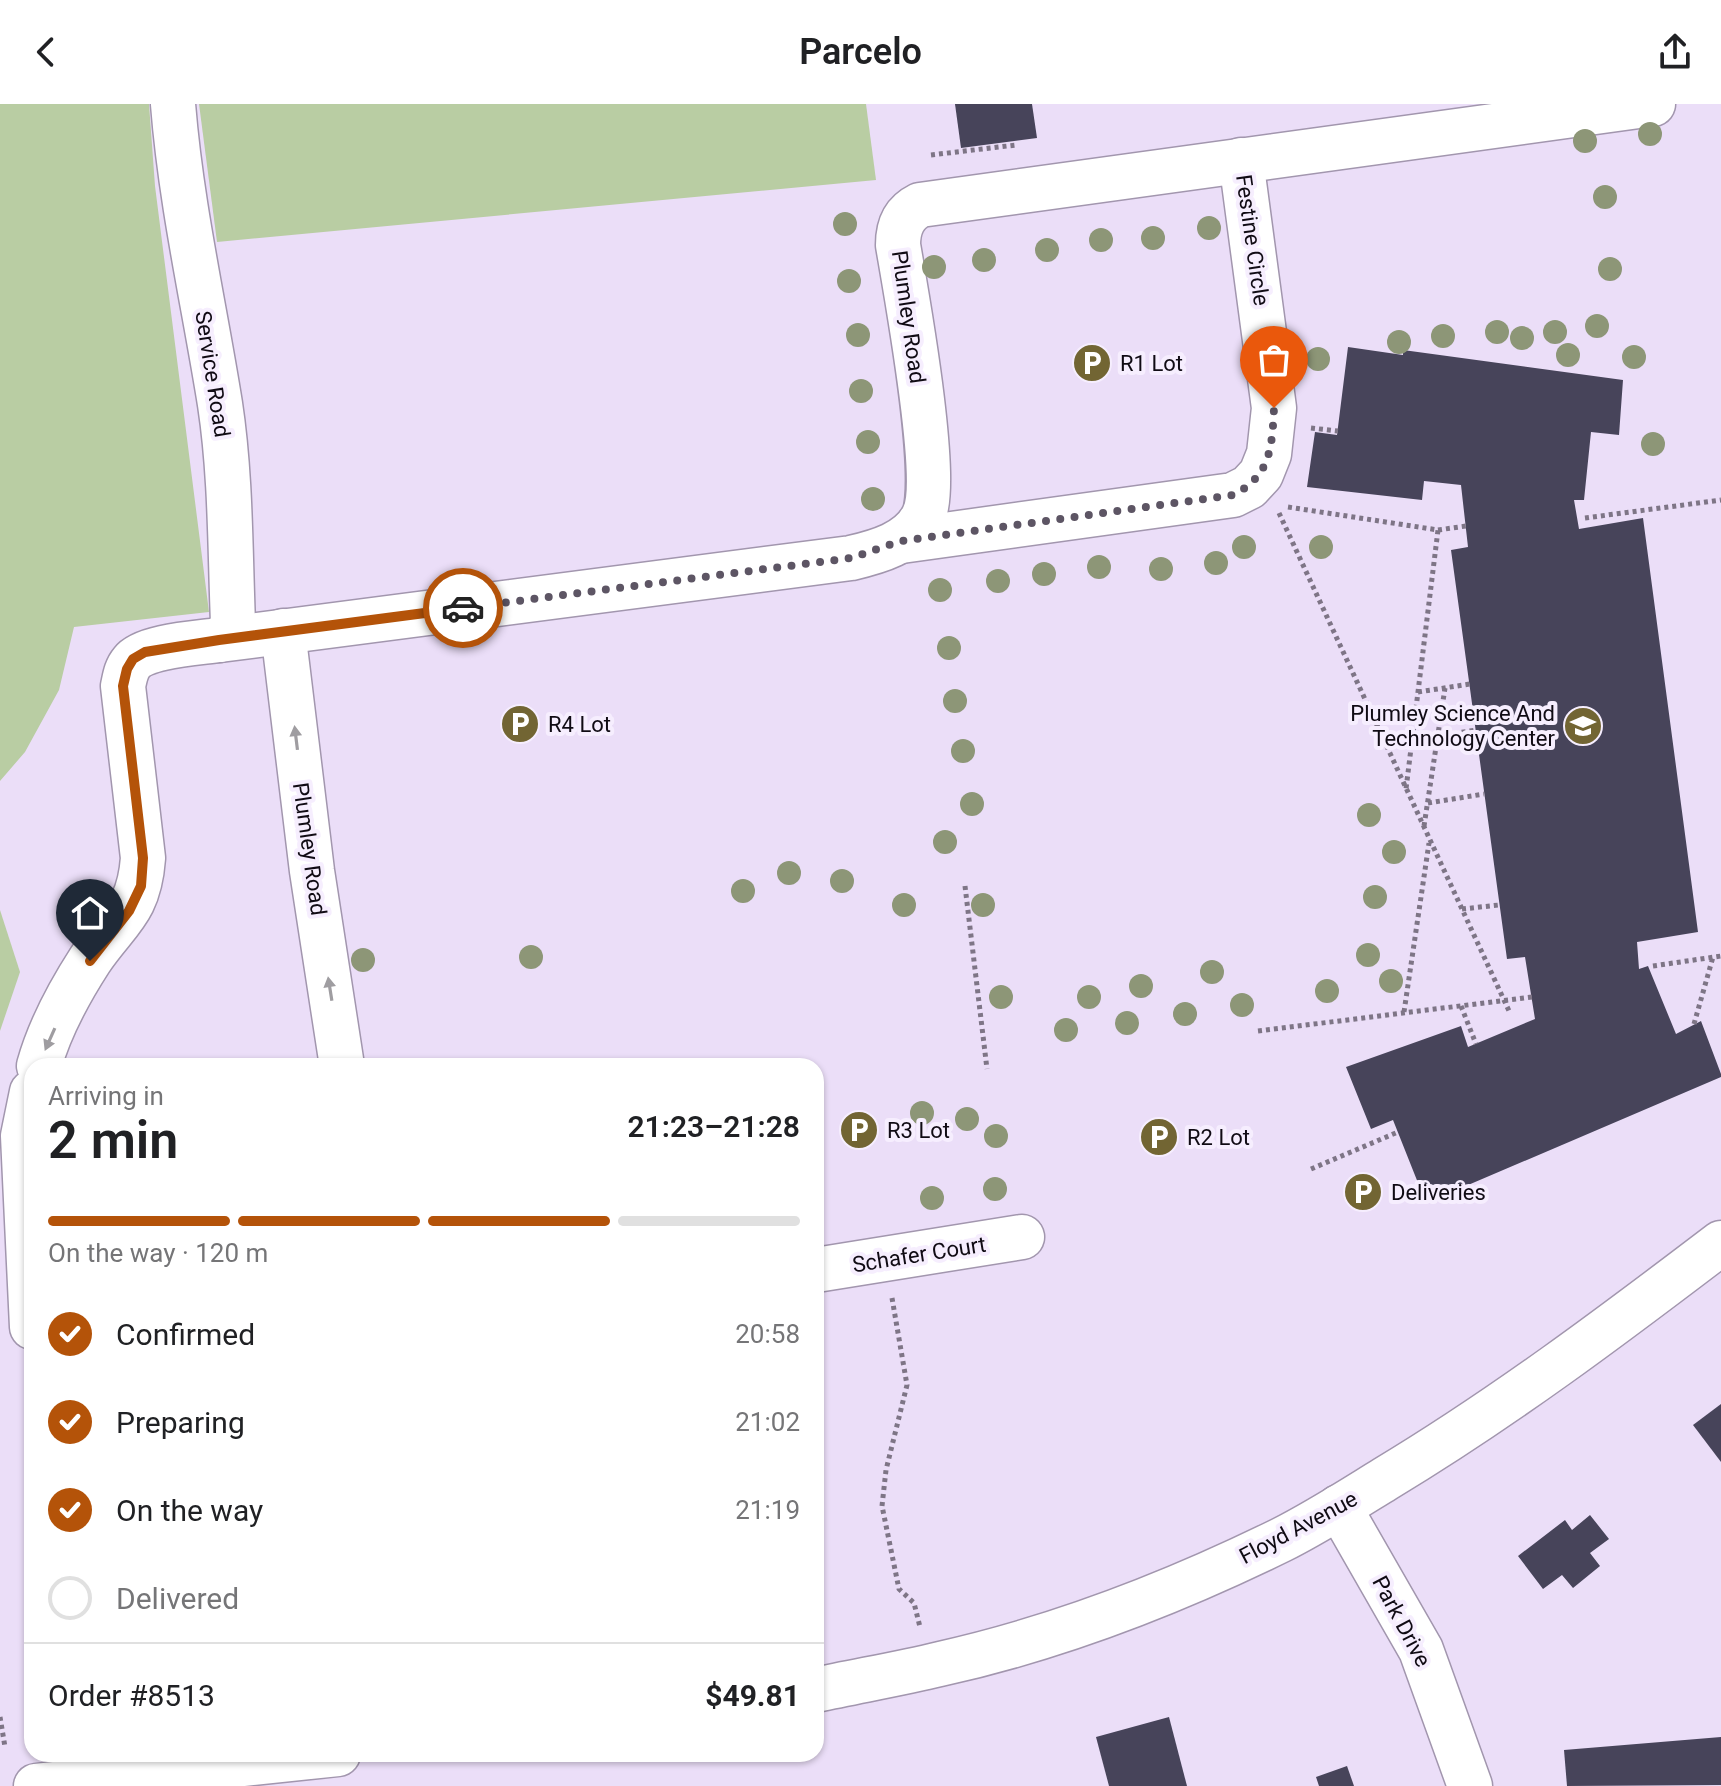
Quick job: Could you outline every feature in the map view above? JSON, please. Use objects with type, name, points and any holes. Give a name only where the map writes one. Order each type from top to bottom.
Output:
[{"type":"street","name":"Service Road","points":[[173,104],[178,171],[220,407],[229,490],[233,623],[229,632],[219,640]]},
{"type":"street","name":"Plumley Road","points":[[901,541],[924,516],[930,479],[898,245],[900,227],[910,210],[936,202],[1653,104]]},
{"type":"street","name":"Festine Circle","points":[[901,541],[1233,495],[1249,487],[1261,474],[1269,454],[1274,408],[1241,160]]},
{"type":"street","points":[[42,1058],[58,1020],[90,961],[129,911],[141,886],[143,858],[123,686],[133,659],[145,652],[219,640],[851,558],[901,541]]},
{"type":"street","name":"Plumley Road","points":[[283,631],[312,871],[341,1058]]},
{"type":"street","points":[[24,1131],[24,1157]]},
{"type":"street","name":"Schafer Court","points":[[824,1269],[1022,1237]]},
{"type":"street","name":"Floyd Avenue","points":[[824,1688],[942,1664],[1023,1642],[1101,1616],[1195,1579],[1282,1540],[1465,1431],[1600,1335],[1721,1243]]},
{"type":"street","name":"Park Drive","points":[[1339,1507],[1421,1650],[1470,1786]]},
{"type":"street","points":[[51,1774],[223,1762]]},
{"type":"path","points":[[931,155],[1016,145]]},
{"type":"path","points":[[1298,427],[1338,431]]},
{"type":"path","points":[[1585,518],[1721,500]]},
{"type":"path","points":[[1466,526],[1438,530],[1275,505],[1510,1013]]},
{"type":"path","points":[[1406,789],[1438,530]]},
{"type":"path","points":[[1418,692],[1470,684]]},
{"type":"path","points":[[1424,827],[1445,688]]},
{"type":"path","points":[[1438,736],[1476,730]]},
{"type":"path","points":[[1428,803],[1484,794]]},
{"type":"path","points":[[1404,1012],[1429,839]]},
{"type":"path","points":[[965,886],[987,1069]]},
{"type":"path","points":[[1462,909],[1499,905]]},
{"type":"path","points":[[1653,966],[1721,956]]},
{"type":"path","points":[[1694,1024],[1713,957]]},
{"type":"path","points":[[1258,1031],[1532,997]]},
{"type":"path","points":[[1461,1006],[1476,1044]]},
{"type":"path","points":[[1311,1169],[1398,1132]]},
{"type":"path","points":[[890,1291],[907,1385],[886,1470],[882,1506],[899,1589],[914,1603],[921,1629]]},
{"type":"path","points":[[0,1717],[5,1747]]},
{"type":"green space","points":[[0,104],[149,104],[155,186],[209,612],[74,627],[59,690],[25,752],[0,781]]},
{"type":"green space","points":[[199,104],[866,104],[876,180],[217,242]]},
{"type":"green space","points":[[0,910],[20,972],[0,1031]]},
{"type":"building","points":[[955,104],[1032,104],[1037,138],[961,148]]},
{"type":"building","points":[[1348,347],[1403,355],[1403,350],[1623,380],[1619,435],[1591,432],[1584,500],[1574,500],[1579,529],[1643,518],[1698,932],[1637,942],[1639,969],[1648,966],[1676,1034],[1701,1021],[1721,1074],[1721,1077],[1426,1203],[1393,1120],[1371,1129],[1346,1067],[1461,1026],[1468,1047],[1535,1019],[1525,957],[1507,959],[1451,550],[1468,547],[1461,485],[1424,481],[1422,500],[1307,487],[1315,432],[1337,435]]},
{"type":"building","points":[[1721,1404],[1721,1462],[1693,1425]]},
{"type":"building","points":[[1590,1515],[1609,1539],[1590,1553],[1600,1566],[1573,1588],[1562,1575],[1543,1589],[1518,1556],[1565,1520],[1572,1530]]},
{"type":"building","points":[[1169,1717],[1187,1786],[1109,1786],[1096,1737]]},
{"type":"building","points":[[1721,1737],[1721,1785],[1567,1786],[1564,1750]]},
{"type":"building","points":[[1347,1766],[1354,1786],[1319,1786],[1316,1777]]},
{"type":"way so far","points":[[463,608],[851,558],[901,541],[1233,495],[1249,487],[1261,474],[1273,434],[1274,408]]},
{"type":"place","name":"R1 Lot","points":[[1092,363]]},
{"type":"place","name":"R4 Lot","points":[[520,724]]},
{"type":"place","name":"Plumley Science And Technology Center","points":[[1583,726]]},
{"type":"place","name":"R3 Lot","points":[[859,1130]]},
{"type":"place","name":"R2 Lot","points":[[1159,1137]]},
{"type":"place","name":"Deliveries","points":[[1363,1192]]},
{"type":"route","points":[[90,961],[129,911],[141,886],[143,858],[123,686],[133,659],[145,652],[219,640],[463,608]]}]
